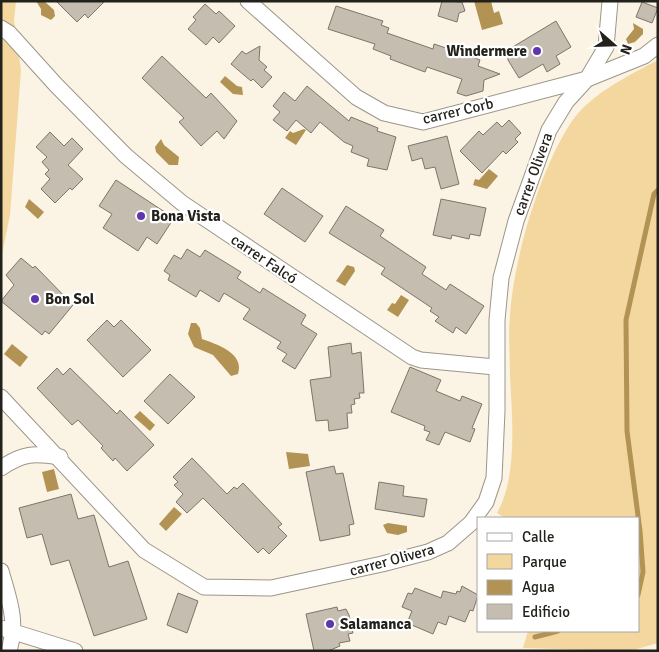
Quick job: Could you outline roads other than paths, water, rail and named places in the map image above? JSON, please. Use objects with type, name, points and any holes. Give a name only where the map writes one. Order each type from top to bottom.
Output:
[{"type":"street","name":"carrer Corb","points":[[248,1],[356,98],[384,114],[423,122],[587,79],[644,56],[658,45]]},
{"type":"street","points":[[587,79],[606,47],[610,1]]},
{"type":"street","name":"carrer Falcó","points":[[1,28],[9,33],[56,85],[126,156],[182,204],[412,356],[421,360],[495,367]]},
{"type":"street","name":"carrer Olivera","points":[[1,397],[60,457],[144,550],[204,587],[271,588],[428,552],[448,543],[471,523],[486,502],[494,478],[497,411],[495,367],[501,278],[516,221],[549,130],[566,102],[587,79]]},
{"type":"street","points":[[1,468],[15,459],[34,454],[60,457]]},
{"type":"street","points":[[1,571],[10,651]]},
{"type":"street","points":[[1,650],[8,624]]},
{"type":"street","points":[[8,624],[75,651]]},
{"type":"water","points":[[36,1],[44,1],[54,10],[55,16],[51,20],[41,15],[41,9]]},
{"type":"water","points":[[474,1],[491,1],[494,13],[499,11],[503,24],[482,30]]},
{"type":"water","points":[[633,23],[643,29],[643,34],[635,42],[628,44],[626,39],[634,29]]},
{"type":"water","points":[[225,76],[237,86],[242,87],[243,95],[233,94],[220,82]]},
{"type":"water","points":[[306,130],[296,145],[285,138],[290,131],[293,133]]},
{"type":"water","points":[[161,139],[164,145],[179,157],[178,165],[169,165],[156,152],[155,147]]},
{"type":"water","points":[[489,169],[498,176],[487,189],[473,185],[475,179],[479,180]]},
{"type":"water","points":[[29,199],[44,212],[38,219],[25,207]]},
{"type":"water","points":[[347,265],[354,267],[355,271],[345,286],[336,281]]},
{"type":"water","points":[[401,295],[409,300],[398,317],[387,310],[392,303],[395,304]]},
{"type":"water","points":[[191,323],[196,323],[200,328],[202,339],[228,350],[233,355],[239,367],[238,374],[231,376],[213,355],[194,347],[188,334]]},
{"type":"water","points":[[12,344],[28,357],[20,367],[4,354]]},
{"type":"water","points":[[140,411],[155,425],[150,431],[134,417]]},
{"type":"water","points":[[286,452],[308,454],[310,466],[289,469]]},
{"type":"water","points":[[54,469],[59,489],[47,492],[42,472]]},
{"type":"water","points":[[174,507],[182,514],[166,531],[159,524]]},
{"type":"water","points":[[388,523],[407,526],[407,532],[398,535],[387,533],[383,525]]},
{"type":"waterway","points":[[638,517],[627,431],[626,320],[654,194],[658,190]]},
{"type":"waterway","points":[[639,523],[643,572],[639,590]]},
{"type":"waterway","points":[[535,637],[554,632]]},
{"type":"place","name":"Windermere","points":[[537,51]]},
{"type":"place","name":"Bona Vista","points":[[141,216]]},
{"type":"place","name":"Bon Sol","points":[[35,299]]},
{"type":"place","name":"Salamanca","points":[[330,624]]}]
